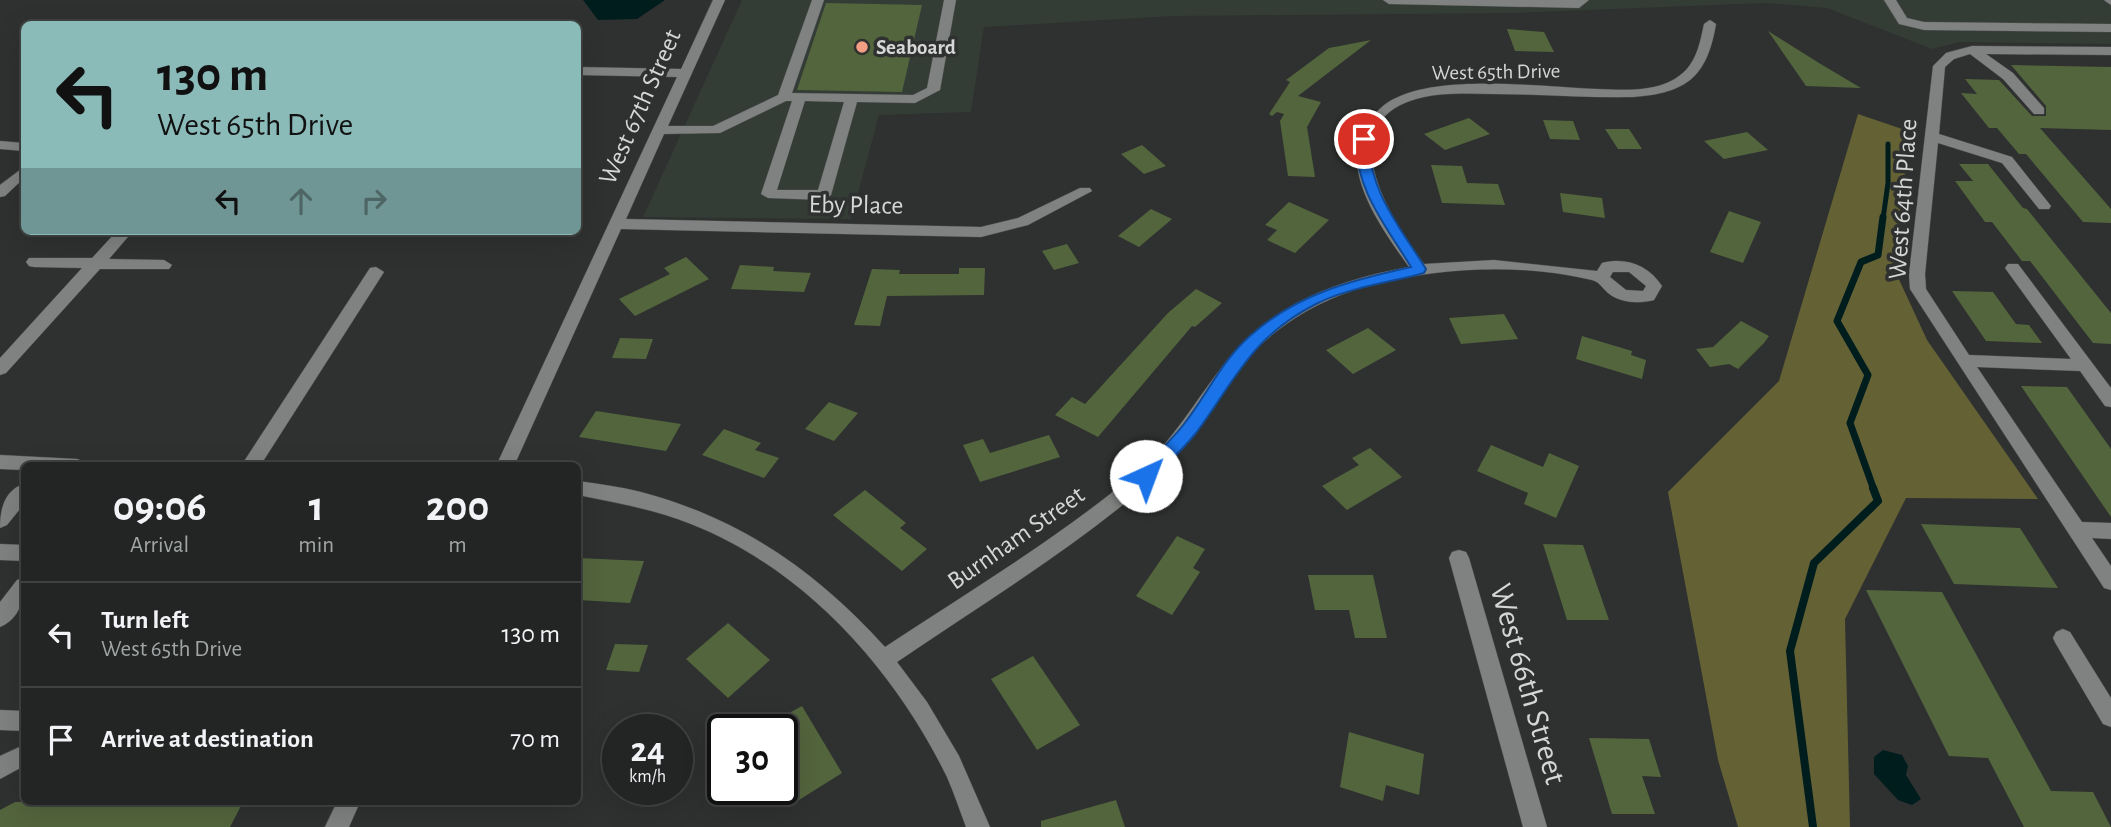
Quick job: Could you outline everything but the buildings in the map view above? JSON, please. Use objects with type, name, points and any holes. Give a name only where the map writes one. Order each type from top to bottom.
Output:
[{"type":"street","name":"West 67th Street","points":[[507,462],[719,0]]},
{"type":"street","points":[[784,97],[818,0]]},
{"type":"street","points":[[659,130],[715,130],[784,97],[915,99],[933,90],[950,0]]},
{"type":"street","points":[[1389,0],[1579,4],[1583,0]]},
{"type":"street","points":[[1890,0],[1903,20],[1924,26],[2111,28]]},
{"type":"street","name":"West 65th Drive","points":[[1419,269],[1370,188],[1362,155],[1364,139],[1373,121],[1390,106],[1411,96],[1438,90],[1639,93],[1663,88],[1683,80],[1695,71],[1706,47],[1710,24]]},
{"type":"street","points":[[1972,50],[2008,76],[2039,111]]},
{"type":"street","name":"West 64th Place","points":[[2111,51],[1972,50],[1950,56],[1939,66],[1918,289],[2111,582]]},
{"type":"street","points":[[581,73],[685,73]]},
{"type":"street","points":[[800,97],[768,194],[824,195],[852,98]]},
{"type":"street","points":[[1931,136],[2007,160],[2044,206]]},
{"type":"street","points":[[0,145],[21,147]]},
{"type":"street","points":[[0,193],[21,174]]},
{"type":"street","name":"Eby Place","points":[[617,224],[981,232],[1023,222],[1085,191]]},
{"type":"street","points":[[0,369],[121,235]]},
{"type":"street","points":[[34,262],[164,265]]},
{"type":"street","name":"Burnham Street","points":[[883,660],[1096,517],[1146,476],[1189,429],[1232,365],[1255,340],[1283,317],[1311,301],[1350,285],[1419,269],[1482,264],[1529,265],[1602,278]]},
{"type":"street","points":[[2013,268],[2111,401]]},
{"type":"street","points":[[253,462],[376,272]]},
{"type":"street","points":[[1964,361],[2085,365]]},
{"type":"street","points":[[0,462],[21,463]]},
{"type":"street","points":[[581,488],[613,492],[670,507],[757,546],[803,577],[832,604],[883,660],[913,701],[951,764],[978,827]]},
{"type":"street","points":[[0,520],[21,495]]},
{"type":"street","points":[[2076,530],[2111,531]]},
{"type":"street","points":[[0,552],[21,553]]},
{"type":"street","name":"West 66th Street","points":[[1459,558],[1535,827]]},
{"type":"street","points":[[0,618],[21,590]]},
{"type":"street","points":[[2063,638],[2111,717]]},
{"type":"street","points":[[0,768],[21,757]]},
{"type":"street","points":[[337,827],[348,805]]},
{"type":"shaded area","points":[[742,0],[2111,0],[2111,44],[1960,42],[1932,49],[1827,8],[1766,3],[1513,13],[1172,16],[984,27],[971,112],[879,115],[851,219],[643,217]]},
{"type":"shaded area","points":[[1858,114],[1908,131],[1897,275],[1927,340],[2038,499],[1906,498],[1845,619],[1850,827],[1738,827],[1718,760],[1668,492],[1779,381]]},
{"type":"water","points":[[583,0],[665,0],[637,19],[598,20]]},
{"type":"water","points":[[1883,750],[1902,755],[1908,766],[1906,775],[1921,799],[1912,805],[1898,800],[1874,774],[1874,757]]},
{"type":"waterway","points":[[1883,219],[1888,183],[1888,144]]},
{"type":"waterway","points":[[1874,490],[1850,423],[1868,375],[1837,321],[1861,262],[1878,255],[1883,217]]},
{"type":"waterway","points":[[1813,827],[1790,651],[1814,563],[1878,501],[1873,488]]},
{"type":"place","name":"Seaboard","points":[[862,47]]},
{"type":"route","points":[[1146,476],[1189,429],[1232,365],[1255,340],[1283,317],[1311,301],[1350,285],[1419,269],[1405,250],[1370,188],[1362,155],[1364,139]]}]
